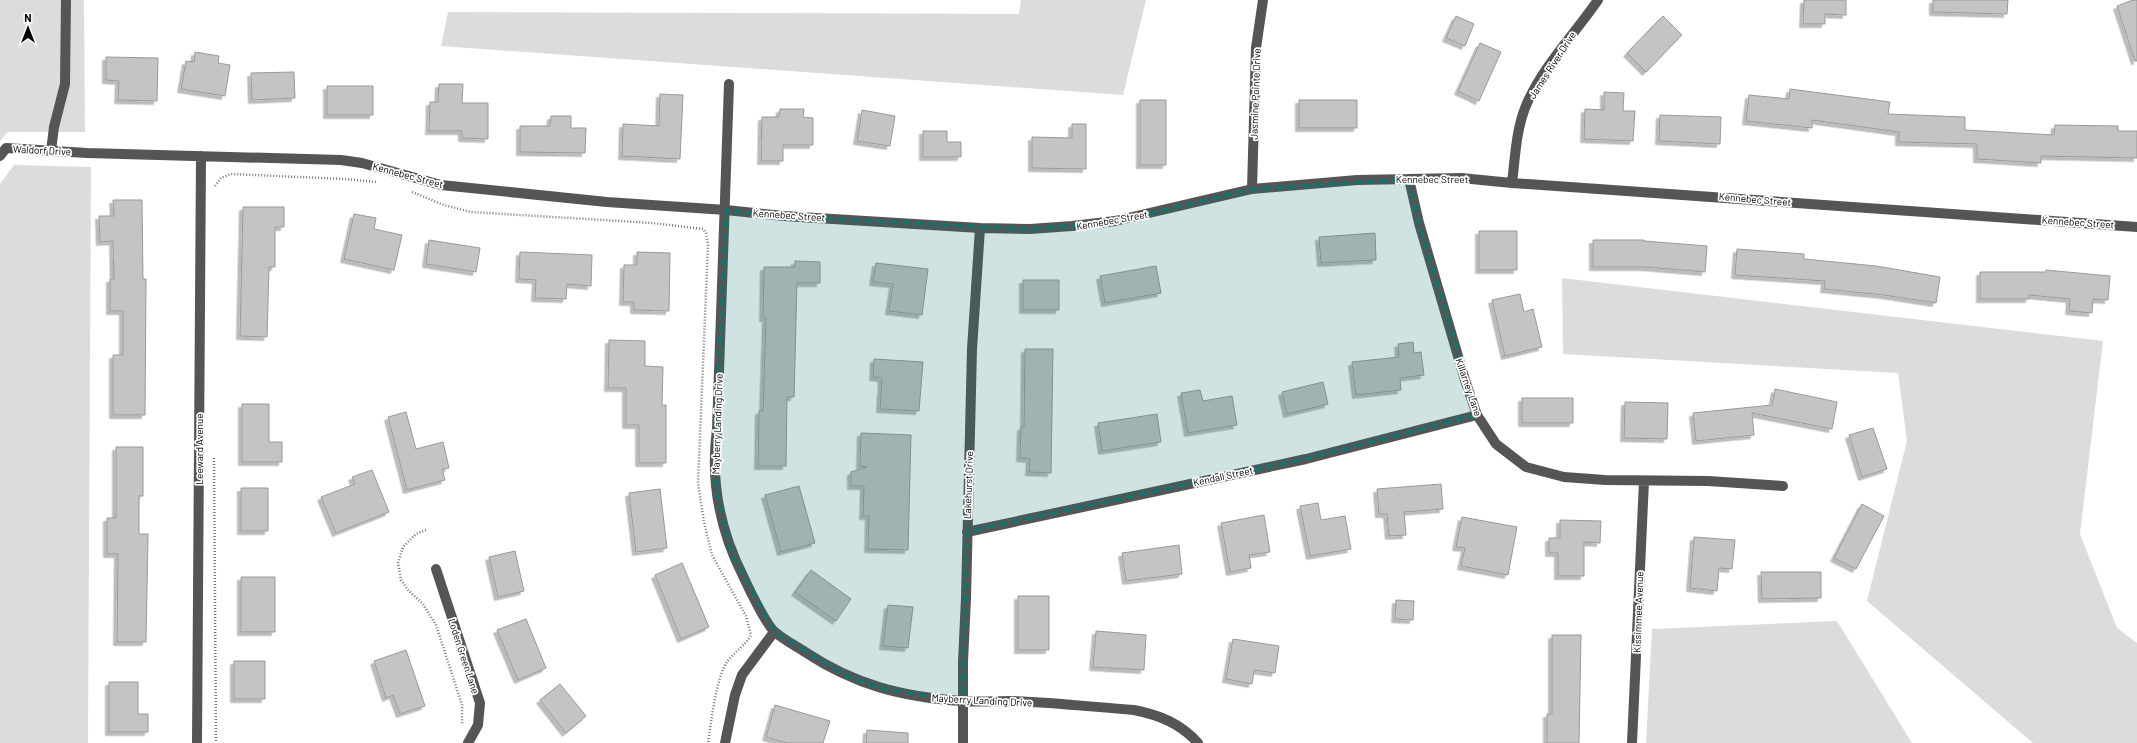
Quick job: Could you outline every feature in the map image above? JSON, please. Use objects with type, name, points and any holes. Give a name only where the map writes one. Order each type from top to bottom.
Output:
[{"type":"street","points":[[51,150],[54,127],[65,84],[66,0]]},
{"type":"street","name":"Jasmine Pointe Drive","points":[[1252,189],[1256,48],[1263,0]]},
{"type":"street","name":"James River Drive","points":[[1512,183],[1520,126],[1525,108],[1544,74],[1598,0]]},
{"type":"street","name":"Mayberry Landing Drive","points":[[729,84],[726,210],[717,429],[714,449],[716,490],[724,532],[730,552],[774,632],[846,677],[886,690],[928,698],[963,701],[1011,701],[1134,710],[1154,714],[1172,721],[1189,733],[1198,743]]},
{"type":"street","name":"Waldorf Drive","points":[[0,156],[6,148],[87,153]]},
{"type":"street","name":"Kennebec Street","points":[[87,153],[341,160],[362,163],[441,185],[607,202],[726,210],[784,216],[980,228],[1030,229],[1115,221],[1252,189],[1357,180],[1461,178],[1512,183],[2137,227]]},
{"type":"street","name":"Leeward Avenue","points":[[197,743],[201,156]]},
{"type":"street","name":"Killarney Lane","points":[[1409,179],[1419,223],[1477,415],[1496,444],[1526,467],[1564,477],[1708,481],[1783,486]]},
{"type":"street","name":"Lakehurst Drive","points":[[963,743],[967,532],[974,298],[980,228]]},
{"type":"street","name":"Kendall Street","points":[[967,532],[1306,459],[1477,415]]},
{"type":"street","name":"Kissimmee Avenue","points":[[1632,743],[1644,480]]},
{"type":"street","name":"Loden Green Lane","points":[[436,569],[480,703],[478,724],[468,743]]},
{"type":"street","points":[[725,743],[735,695],[742,675],[774,632]]},
{"type":"path","points":[[212,189],[221,178],[231,174],[345,178],[383,183]]},
{"type":"path","points":[[411,192],[444,205],[471,212],[652,222],[703,229],[706,233],[708,245],[698,483],[704,522],[712,555],[746,616],[751,635],[746,644],[726,662],[716,693],[708,743]]},
{"type":"path","points":[[214,450],[216,743]]},
{"type":"path","points":[[426,530],[416,534],[403,548],[398,563],[401,580],[408,590],[423,604],[436,625],[462,706],[462,726]]},
{"type":"highlighted area","points":[[1409,179],[1419,223],[1477,415],[1306,459],[967,532],[963,701],[886,690],[846,677],[774,632],[730,552],[716,490],[714,449],[726,210],[784,216],[1030,229],[1115,221],[1252,189]]},
{"type":"shaded area","points":[[0,0],[84,0],[85,132],[8,132],[0,141]]},
{"type":"shaded area","points":[[1021,0],[1146,0],[1123,95],[441,46],[448,12],[1019,14]]},
{"type":"shaded area","points":[[14,165],[91,167],[88,743],[0,743],[0,184]]},
{"type":"shaded area","points":[[1562,278],[2103,341],[2080,534],[2117,628],[2137,643],[2137,743],[2033,743],[1867,601],[1907,441],[1898,373],[1563,354]]},
{"type":"shaded area","points":[[1837,621],[1912,743],[1646,743],[1652,629]]},
{"type":"building","points":[[1804,0],[1846,0],[1846,15],[1825,14],[1825,24],[1803,24]]},
{"type":"building","points":[[1933,0],[2008,0],[2007,14],[1933,12]]},
{"type":"building","points":[[2137,0],[2137,61],[2135,61],[2117,6]]},
{"type":"building","points":[[1456,16],[1474,24],[1465,46],[1446,38]]},
{"type":"building","points":[[1663,16],[1682,35],[1646,72],[1627,53]]},
{"type":"building","points":[[1480,43],[1501,52],[1479,101],[1458,91]]},
{"type":"building","points":[[195,52],[219,56],[218,63],[230,65],[225,96],[181,89],[186,61],[194,62]]},
{"type":"building","points":[[106,57],[158,58],[157,101],[118,100],[119,81],[106,80]]},
{"type":"building","points":[[294,72],[295,98],[252,100],[251,73]]},
{"type":"building","points":[[439,84],[463,84],[462,103],[488,103],[488,139],[462,138],[462,131],[429,131],[430,102],[438,102]]},
{"type":"building","points":[[327,86],[373,86],[373,115],[327,115]]},
{"type":"building","points":[[1790,89],[1890,102],[1888,114],[1965,117],[1965,130],[2054,135],[2055,125],[2118,126],[2118,131],[2137,131],[2137,158],[2041,156],[2041,163],[1977,159],[1977,144],[1899,142],[1899,132],[1812,120],[1812,128],[1746,121],[1749,95],[1789,99]]},
{"type":"building","points":[[1604,92],[1624,93],[1623,111],[1635,111],[1633,141],[1584,139],[1585,109],[1604,110]]},
{"type":"building","points":[[660,94],[683,95],[680,159],[622,156],[623,124],[659,126]]},
{"type":"building","points":[[1140,100],[1166,100],[1166,165],[1140,165]]},
{"type":"building","points":[[1299,100],[1357,100],[1357,128],[1299,128]]},
{"type":"building","points":[[780,109],[804,109],[803,117],[813,118],[813,145],[783,145],[783,161],[761,161],[762,117],[779,117]]},
{"type":"building","points":[[862,110],[895,116],[890,146],[857,141]]},
{"type":"building","points":[[1660,115],[1721,117],[1720,144],[1659,141]]},
{"type":"building","points":[[551,116],[571,116],[571,128],[586,128],[585,153],[520,152],[520,126],[550,126]]},
{"type":"building","points":[[1072,124],[1086,124],[1086,169],[1032,168],[1032,137],[1072,138]]},
{"type":"building","points":[[923,131],[947,131],[947,142],[961,142],[961,157],[923,157]]},
{"type":"building","points":[[113,200],[142,200],[143,279],[146,279],[145,415],[113,415],[113,355],[123,355],[123,311],[110,311],[110,279],[114,279],[113,241],[100,242],[99,216],[114,216]]},
{"type":"building","points":[[243,207],[284,207],[284,227],[275,227],[275,267],[269,267],[267,337],[240,336]]},
{"type":"building","points":[[354,214],[376,218],[374,229],[402,235],[394,270],[344,259]]},
{"type":"building","points":[[1479,231],[1517,231],[1517,270],[1479,270]]},
{"type":"building","points":[[1375,233],[1376,260],[1321,263],[1319,237]]},
{"type":"building","points":[[429,240],[480,248],[476,272],[426,264]]},
{"type":"building","points":[[1593,240],[1644,240],[1707,246],[1705,272],[1645,267],[1593,267]]},
{"type":"building","points":[[1737,249],[1804,254],[1804,259],[1876,266],[1940,277],[1936,303],[1884,295],[1824,289],[1825,281],[1735,275]]},
{"type":"building","points":[[520,252],[592,255],[591,286],[567,284],[566,299],[535,298],[536,280],[519,279]]},
{"type":"building","points":[[637,252],[670,253],[669,311],[634,310],[634,302],[623,302],[624,265],[637,265]]},
{"type":"building","points":[[795,261],[820,262],[820,283],[797,283],[794,397],[787,397],[786,466],[758,466],[759,411],[763,411],[766,318],[763,318],[764,267],[795,267]]},
{"type":"building","points":[[876,263],[928,269],[922,315],[889,311],[893,284],[873,282]]},
{"type":"building","points":[[1156,266],[1161,293],[1105,303],[1100,276]]},
{"type":"building","points":[[2046,270],[2110,276],[2108,300],[2093,299],[2092,313],[2069,311],[2070,299],[2029,295],[2029,299],[1980,299],[1980,272],[2046,272]]},
{"type":"building","points":[[1023,280],[1059,280],[1059,310],[1023,310]]},
{"type":"building","points":[[1520,294],[1524,312],[1533,309],[1542,347],[1505,356],[1492,300]]},
{"type":"building","points":[[609,340],[645,341],[645,366],[663,367],[662,405],[666,405],[666,463],[639,463],[639,425],[626,425],[626,388],[608,388]]},
{"type":"building","points":[[1413,342],[1414,353],[1421,352],[1424,375],[1400,378],[1401,390],[1356,395],[1352,362],[1399,357],[1398,344]]},
{"type":"building","points":[[1025,349],[1053,349],[1051,473],[1029,472],[1030,459],[1020,458],[1021,427],[1024,427]]},
{"type":"building","points":[[874,359],[923,362],[919,411],[880,409],[882,378],[873,377]]},
{"type":"building","points":[[1323,382],[1328,404],[1287,414],[1282,392]]},
{"type":"building","points":[[1775,389],[1837,402],[1832,429],[1752,413],[1754,435],[1696,441],[1693,413],[1772,405]]},
{"type":"building","points":[[1200,390],[1203,401],[1232,396],[1237,425],[1188,433],[1181,393]]},
{"type":"building","points":[[1522,398],[1573,398],[1573,423],[1522,423]]},
{"type":"building","points":[[1625,402],[1668,403],[1667,439],[1624,438]]},
{"type":"building","points":[[242,404],[269,404],[269,442],[282,442],[282,462],[242,462]]},
{"type":"building","points":[[406,412],[416,449],[443,442],[449,468],[442,469],[445,480],[407,490],[388,417]]},
{"type":"building","points":[[1157,414],[1161,442],[1102,451],[1098,423]]},
{"type":"building","points":[[1873,428],[1887,469],[1862,477],[1849,435]]},
{"type":"building","points":[[861,433],[911,435],[908,550],[868,549],[869,516],[863,516],[864,486],[851,486],[851,472],[867,467],[860,466]]},
{"type":"building","points":[[116,447],[143,447],[143,496],[139,496],[139,534],[148,534],[146,642],[117,642],[118,554],[107,554],[107,518],[116,518]]},
{"type":"building","points":[[372,470],[389,512],[336,533],[321,497],[355,484],[352,477]]},
{"type":"building","points":[[1441,484],[1443,509],[1404,512],[1406,535],[1389,536],[1387,514],[1379,514],[1377,489]]},
{"type":"building","points":[[799,486],[815,543],[781,552],[765,495]]},
{"type":"building","points":[[241,488],[268,488],[268,531],[241,531]]},
{"type":"building","points":[[660,489],[667,548],[636,552],[629,493]]},
{"type":"building","points":[[1318,503],[1321,520],[1345,516],[1351,549],[1310,556],[1300,506]]},
{"type":"building","points":[[1862,504],[1884,516],[1856,569],[1834,558]]},
{"type":"building","points":[[1264,515],[1270,552],[1249,555],[1251,568],[1230,572],[1221,523]]},
{"type":"building","points":[[1462,517],[1517,527],[1508,575],[1461,566],[1465,548],[1456,547]]},
{"type":"building","points":[[1560,520],[1601,521],[1600,543],[1584,542],[1584,576],[1558,576],[1558,553],[1549,553],[1549,538],[1560,538]]},
{"type":"building","points":[[1694,537],[1735,540],[1732,569],[1719,568],[1717,591],[1690,588]]},
{"type":"building","points":[[1179,545],[1182,574],[1126,581],[1122,553]]},
{"type":"building","points":[[515,551],[524,591],[498,597],[489,557]]},
{"type":"building","points":[[682,563],[709,627],[681,639],[655,575]]},
{"type":"building","points":[[811,570],[851,599],[836,621],[795,592]]},
{"type":"building","points":[[1761,572],[1821,572],[1821,598],[1762,599]]},
{"type":"building","points":[[241,577],[275,577],[275,632],[241,632]]},
{"type":"building","points":[[1018,596],[1049,596],[1049,650],[1018,650]]},
{"type":"building","points":[[1396,600],[1414,601],[1413,620],[1395,619]]},
{"type":"building","points":[[888,605],[913,607],[908,648],[883,646]]},
{"type":"building","points":[[526,619],[546,668],[518,680],[497,630]]},
{"type":"building","points":[[1096,631],[1146,635],[1144,670],[1093,667]]},
{"type":"building","points":[[1552,635],[1581,635],[1579,743],[1547,743],[1547,714],[1552,714]]},
{"type":"building","points":[[1233,639],[1279,646],[1275,673],[1254,670],[1252,684],[1226,679]]},
{"type":"building","points":[[406,650],[425,706],[400,714],[393,695],[386,698],[374,661]]},
{"type":"building","points":[[234,661],[265,661],[265,699],[234,699]]},
{"type":"building","points":[[109,682],[138,682],[138,714],[148,714],[148,732],[109,732]]},
{"type":"building","points":[[560,684],[586,716],[566,733],[540,700]]},
{"type":"building","points":[[775,705],[830,721],[823,743],[787,743],[766,737]]},
{"type":"building","points":[[867,730],[908,733],[908,743],[866,743]]}]
